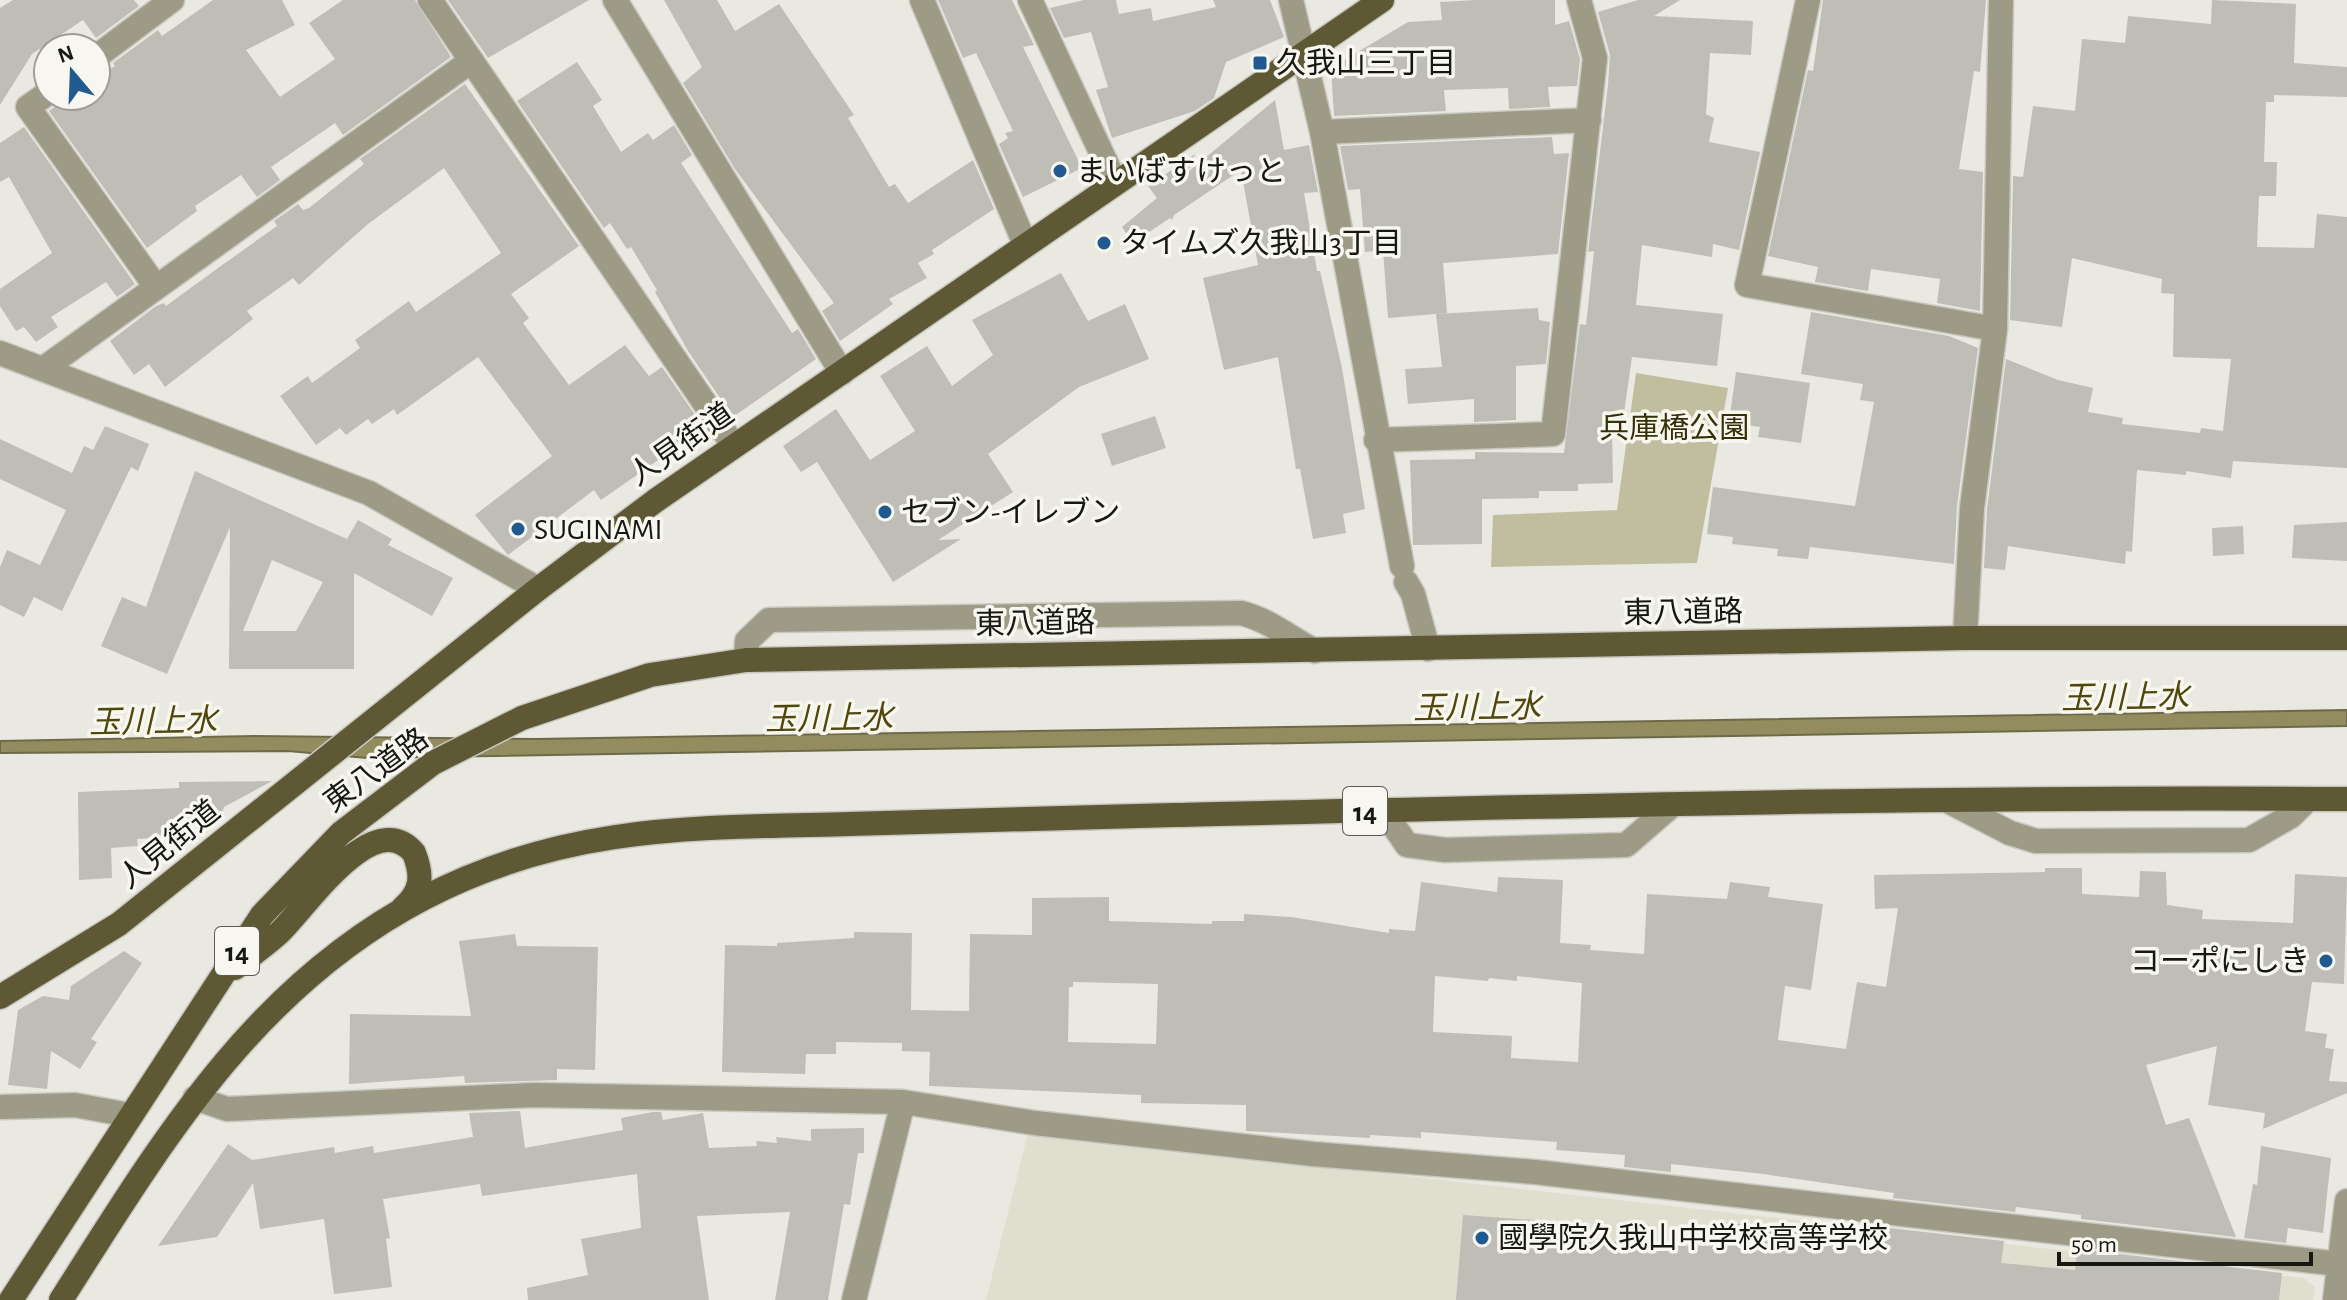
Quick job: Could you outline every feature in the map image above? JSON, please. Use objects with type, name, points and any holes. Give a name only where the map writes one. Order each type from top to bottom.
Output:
[{"type":"main road","name":"人見街道","points":[[0,997],[119,924],[538,589],[734,446],[1382,0]]},
{"type":"main road","name":"東八道路","points":[[11,1300],[262,915],[312,860],[370,808],[433,763],[522,718],[650,675],[746,660],[1965,638],[2347,638]]},
{"type":"main road","name":"14","points":[[61,1300],[195,1098],[271,1009],[324,961],[398,912],[456,883],[515,859],[616,834],[664,829],[1383,810],[2347,799]]},
{"type":"main road","points":[[215,984],[279,933],[342,863],[368,844],[397,841],[414,853],[421,878],[419,890],[398,912]]},
{"type":"street","points":[[112,45],[172,0]]},
{"type":"street","points":[[430,0],[734,446]]},
{"type":"street","points":[[615,0],[842,373]]},
{"type":"street","points":[[922,0],[1025,244]]},
{"type":"street","points":[[1030,0],[1115,182]]},
{"type":"street","points":[[1291,0],[1322,132],[1376,440],[1404,574],[1413,594],[1428,649]]},
{"type":"street","points":[[1376,440],[1553,434],[1595,58],[1579,0]]},
{"type":"street","points":[[1808,0],[1747,285],[1995,329]]},
{"type":"street","points":[[1965,638],[1972,508],[1995,329],[2001,0]]},
{"type":"street","points":[[43,369],[471,61]]},
{"type":"street","points":[[32,104],[28,107],[156,287]]},
{"type":"street","points":[[1322,132],[1589,120]]},
{"type":"street","points":[[0,353],[369,493],[538,589]]},
{"type":"street","points":[[746,660],[747,641],[769,620],[880,616],[1241,613],[1265,619],[1281,634],[1315,651]]},
{"type":"street","points":[[1950,802],[2010,833],[2036,841],[2249,840],[2291,816],[2308,799]]},
{"type":"street","points":[[1383,810],[1407,845],[1445,850],[1626,845],[1671,806]]},
{"type":"street","points":[[195,1098],[227,1109],[533,1095],[903,1102],[1035,1123],[1313,1154],[1535,1172],[2339,1264]]},
{"type":"street","points":[[854,1300],[903,1102]]},
{"type":"street","points":[[0,1107],[75,1105],[129,1115]]},
{"type":"street","points":[[2335,1300],[2347,1201]]},
{"type":"shaded area","points":[[2347,710],[2347,726],[367,758],[288,751],[0,753],[0,741],[254,736],[535,739]]},
{"type":"shaded area","name":"國學院久我山中学校高等学校","points":[[1028,1133],[2304,1278],[2315,1287],[2313,1300],[986,1300]]},
{"type":"green space","name":"兵庫橋公園","points":[[1636,373],[1728,388],[1697,563],[1491,567],[1493,515],[1617,510]]},
{"type":"building","points":[[13,0],[134,0],[139,6],[104,32],[92,32],[83,20],[65,32],[32,32],[32,54],[0,105],[0,8]]},
{"type":"building","points":[[213,0],[282,0],[295,25],[246,50],[280,97],[335,59],[309,23],[343,0],[415,0],[451,57],[343,135],[335,123],[271,167],[280,180],[257,197],[241,175],[195,206],[197,211],[147,248],[50,112],[112,112],[113,63],[158,30],[162,36]]},
{"type":"building","points":[[448,0],[589,0],[488,58]]},
{"type":"building","points":[[664,0],[717,0],[735,31],[779,4],[854,115],[848,118],[889,187],[895,184],[908,203],[973,160],[994,209],[932,250],[934,254],[918,263],[927,278],[889,299],[893,304],[840,341],[822,311],[834,303],[735,169],[683,83],[702,67]]},
{"type":"building","points":[[938,0],[1012,0],[1034,45],[1023,47],[1082,168],[1023,197],[999,144],[1008,138],[1005,133],[1013,131],[976,53],[963,58]]},
{"type":"building","points":[[1084,0],[1116,0],[1119,14],[1151,8],[1153,21],[1216,7],[1213,0],[1270,0],[1284,37],[1226,62],[1214,98],[1195,111],[1112,138],[1096,90],[1108,87],[1091,32],[1064,38],[1050,8]]},
{"type":"building","points":[[1555,0],[1555,25],[1569,21],[1580,59],[1577,86],[1548,87],[1550,107],[1509,109],[1508,88],[1444,90],[1446,111],[1334,116],[1331,68],[1408,22],[1442,20],[1440,2]]},
{"type":"building","points":[[1638,0],[1680,0],[1654,16],[1753,21],[1751,55],[1710,53],[1706,114],[1714,118],[1709,142],[1760,152],[1739,250],[1713,244],[1712,257],[1642,245],[1636,305],[1723,314],[1717,366],[1632,357],[1622,427],[1612,426],[1613,483],[1578,484],[1578,491],[1539,491],[1539,498],[1482,499],[1482,544],[1413,545],[1410,460],[1475,459],[1475,452],[1564,453],[1580,324],[1586,325],[1594,251],[1588,252],[1608,85],[1610,55],[1598,12]]},
{"type":"building","points":[[1823,0],[1986,0],[1980,72],[1974,71],[1959,169],[1983,172],[1980,311],[1937,303],[1940,279],[1871,269],[1868,291],[1815,282],[1818,267],[1768,256],[1808,70],[1813,71]]},
{"type":"building","points":[[2212,0],[2296,4],[2294,63],[2347,67],[2347,97],[2274,95],[2274,102],[2266,102],[2264,162],[2277,162],[2276,196],[2259,196],[2257,247],[2314,248],[2317,214],[2347,217],[2347,468],[2233,461],[2231,478],[2186,471],[2186,475],[2137,470],[2132,552],[2126,551],[2125,564],[2008,546],[2005,570],[1984,568],[1987,509],[2006,359],[2058,380],[2093,388],[2088,412],[2123,418],[2122,424],[2200,433],[2201,428],[2223,431],[2231,359],[2173,357],[2174,294],[2161,293],[2162,279],[2072,258],[2062,327],[2010,320],[2013,176],[2023,177],[2033,106],[2075,111],[2082,39],[2125,43],[2128,16],[2211,24]]},
{"type":"building","points":[[577,62],[602,100],[593,106],[621,152],[648,133],[653,140],[674,125],[692,155],[681,163],[792,333],[798,329],[816,359],[733,417],[688,351],[631,247],[627,249],[610,223],[604,228],[517,101]]},
{"type":"building","points":[[465,84],[579,246],[511,294],[529,318],[523,323],[569,385],[625,345],[649,376],[662,367],[704,428],[601,500],[594,490],[508,555],[475,515],[552,456],[478,357],[397,415],[394,409],[372,424],[368,419],[346,435],[340,428],[316,445],[280,396],[308,376],[312,383],[360,348],[355,340],[409,301],[416,312],[501,253],[444,168],[368,224],[299,285],[293,278],[247,311],[253,319],[165,387],[149,364],[134,375],[110,341],[156,306],[164,303],[166,306],[277,226],[274,221],[298,204],[303,210],[309,208],[364,164],[360,159]]},
{"type":"building","points":[[1275,100],[1284,150],[1309,145],[1318,192],[1304,193],[1317,271],[1320,271],[1342,368],[1365,509],[1343,514],[1346,533],[1313,539],[1300,469],[1296,469],[1278,357],[1224,370],[1203,278],[1258,265],[1241,170],[1174,215],[1172,220],[1170,218],[1133,243],[1122,227],[1157,198],[1148,186],[1195,154],[1188,172]]},
{"type":"building","points":[[24,127],[135,284],[117,297],[106,282],[51,317],[58,327],[36,342],[24,327],[16,331],[0,306],[0,289],[52,253],[9,177],[0,182],[0,143]]},
{"type":"building","points":[[1552,137],[1554,154],[1569,153],[1558,254],[1443,263],[1447,313],[1388,318],[1383,250],[1365,252],[1360,189],[1348,190],[1340,146]]},
{"type":"building","points":[[1061,273],[1088,321],[1125,304],[1149,359],[1079,387],[988,454],[1013,492],[938,540],[961,539],[893,582],[817,462],[801,472],[783,446],[836,409],[870,460],[915,431],[880,376],[927,346],[952,386],[993,355],[972,320]]},
{"type":"building","points":[[1538,308],[1539,320],[1550,322],[1546,364],[1516,366],[1516,420],[1474,422],[1474,399],[1408,404],[1405,369],[1442,367],[1436,314]]},
{"type":"building","points":[[1811,312],[1949,336],[1978,348],[1957,506],[1954,564],[1810,547],[1808,559],[1777,556],[1778,549],[1732,544],[1733,537],[1707,534],[1713,487],[1855,506],[1874,402],[1860,400],[1863,384],[1801,374]]},
{"type":"building","points":[[1736,372],[1810,383],[1801,443],[1758,437],[1760,427],[1729,422]]},
{"type":"building","points":[[1155,416],[1166,448],[1112,466],[1101,434]]},
{"type":"building","points":[[105,426],[149,444],[138,471],[131,467],[62,611],[34,597],[24,617],[0,605],[0,567],[7,550],[40,565],[66,510],[0,479],[0,439],[72,473],[84,446],[93,450]]},
{"type":"building","points":[[195,471],[347,539],[358,520],[392,539],[388,545],[453,578],[432,616],[354,573],[354,669],[229,669],[230,527],[167,674],[101,646],[122,597],[146,607]],"holes":[[[272,560],[323,582],[296,631],[243,631]]]},
{"type":"building","points":[[2347,522],[2347,561],[2292,558],[2294,525]]},
{"type":"building","points":[[2243,526],[2244,554],[2213,556],[2212,528]]},
{"type":"building","points":[[272,781],[224,807],[222,813],[209,813],[209,825],[172,826],[173,837],[137,839],[138,846],[111,848],[112,878],[79,880],[78,792],[179,788],[179,782]]},
{"type":"building","points":[[2045,868],[2082,868],[2082,894],[2139,897],[2140,871],[2166,872],[2167,905],[2203,910],[2202,919],[2293,923],[2295,874],[2347,877],[2344,984],[2312,982],[2305,1031],[2327,1034],[2325,1048],[2334,1049],[2329,1081],[2347,1082],[2347,1093],[2263,1129],[2265,1113],[2208,1105],[2217,1046],[2146,1065],[2166,1125],[2189,1118],[2236,1237],[2081,1219],[2081,1215],[2016,1207],[2015,1212],[1893,1198],[1894,1193],[1763,1174],[1671,1164],[1671,1172],[1624,1167],[1625,1155],[1556,1150],[1557,1142],[1421,1132],[1421,1138],[1370,1135],[1370,1138],[1246,1131],[1246,1105],[1141,1103],[1141,1095],[929,1086],[930,1052],[902,1051],[902,1043],[836,1042],[836,1054],[806,1054],[805,1074],[722,1072],[725,945],[777,946],[777,943],[854,938],[854,932],[912,933],[911,1010],[969,1011],[970,934],[1032,935],[1032,898],[1109,897],[1109,921],[1212,924],[1212,921],[1244,921],[1244,914],[1291,917],[1389,933],[1389,929],[1415,931],[1421,882],[1497,892],[1498,877],[1563,880],[1560,943],[1591,945],[1590,950],[1644,954],[1647,894],[1727,899],[1730,882],[1770,887],[1768,897],[1823,904],[1811,990],[1785,986],[1778,1040],[1846,1049],[1857,982],[1886,987],[1898,908],[1875,909],[1874,875],[2045,872]],"holes":[[[1435,976],[1488,981],[1489,978],[1517,981],[1517,976],[1582,983],[1578,1062],[1511,1058],[1512,1036],[1433,1032]],[[1073,982],[1158,984],[1156,1044],[1068,1042],[1069,987],[1073,987]]]},
{"type":"building","points":[[515,934],[517,946],[598,947],[595,1070],[557,1069],[557,1080],[465,1083],[464,1076],[349,1084],[350,1014],[471,1016],[459,941]]},
{"type":"building","points":[[124,951],[142,963],[91,1039],[97,1042],[80,1069],[51,1051],[47,1089],[8,1085],[18,1010],[43,996],[69,1000],[71,986]]},
{"type":"building","points":[[520,1111],[525,1148],[623,1130],[621,1118],[653,1112],[661,1112],[663,1120],[703,1113],[709,1148],[757,1146],[756,1141],[777,1143],[776,1137],[811,1141],[811,1129],[864,1128],[864,1153],[858,1153],[850,1205],[844,1204],[828,1300],[775,1300],[790,1212],[697,1216],[709,1300],[528,1300],[527,1288],[588,1275],[581,1239],[641,1228],[637,1174],[482,1196],[480,1184],[383,1199],[390,1238],[386,1239],[392,1287],[334,1294],[324,1219],[260,1229],[253,1183],[217,1237],[158,1246],[228,1144],[252,1160],[334,1147],[335,1153],[373,1146],[374,1153],[473,1137],[469,1113]]},
{"type":"building","points":[[2261,1146],[2331,1158],[2323,1233],[2288,1228],[2286,1243],[2244,1238],[2253,1184],[2257,1185]]},
{"type":"building","points":[[1463,1215],[1590,1224],[1589,1240],[1681,1246],[1709,1246],[1712,1221],[1888,1240],[1889,1228],[2004,1241],[2001,1263],[2075,1270],[2077,1249],[2282,1273],[2279,1300],[1456,1300]]},
{"type":"place","name":"久我山三丁目","points":[[1260,63]]},
{"type":"place","name":"まいばすけっと","points":[[1060,171]]},
{"type":"place","name":"タイムズ久我山3丁目","points":[[1104,243]]},
{"type":"place","name":"セブン-イレブン","points":[[885,512]]},
{"type":"place","name":"SUGINAMI","points":[[518,529]]},
{"type":"place","name":"コーポにしき","points":[[2326,961]]},
{"type":"place","name":"國學院久我山中学校高等学校","points":[[1482,1238]]},
{"type":"water label","name":"玉川上水","points":[[2125,697]]},
{"type":"water label","name":"玉川上水","points":[[1477,707]]},
{"type":"water label","name":"玉川上水","points":[[829,718]]},
{"type":"water label","name":"玉川上水","points":[[153,721]]}]
